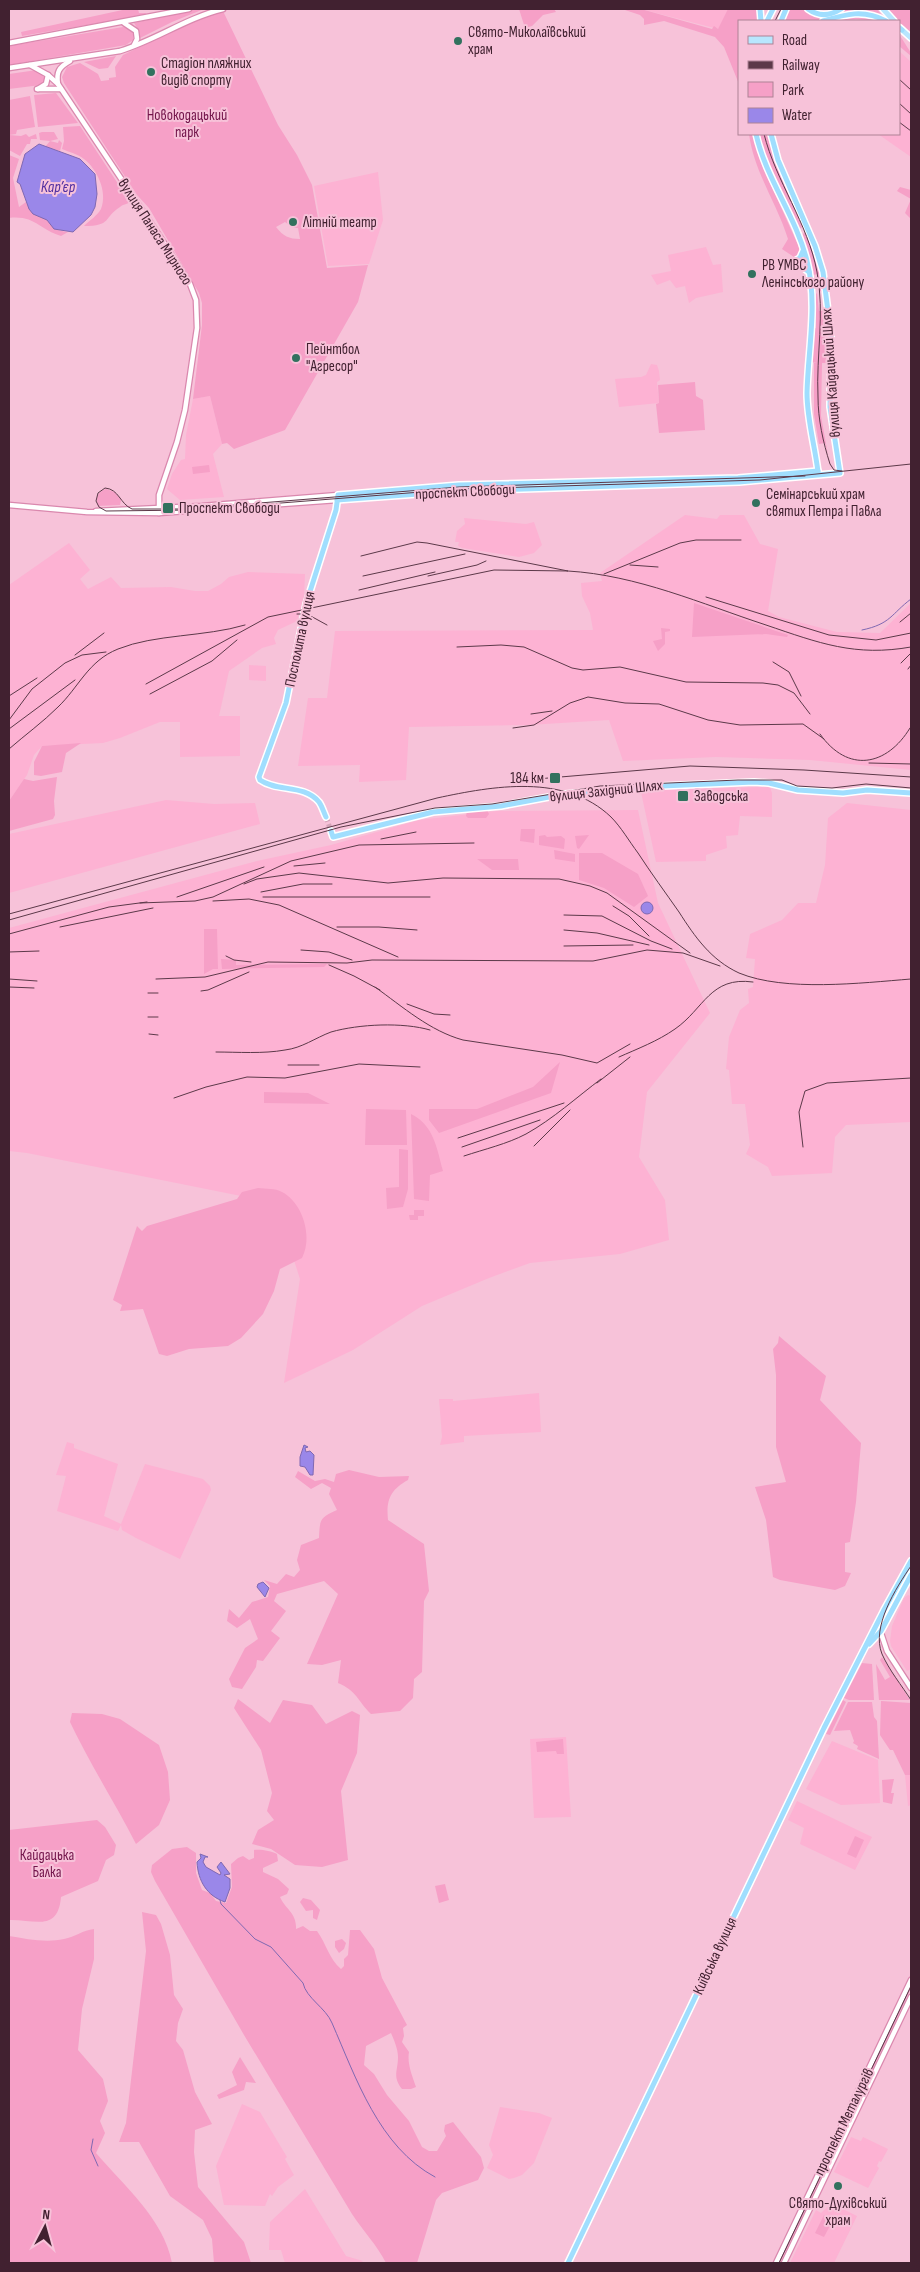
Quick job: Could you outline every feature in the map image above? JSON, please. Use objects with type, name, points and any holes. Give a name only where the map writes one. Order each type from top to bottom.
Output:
[{"type":"highway","points":[[808,9],[824,15],[841,9]]},
{"type":"highway","points":[[827,20],[858,13],[869,14],[884,20]]},
{"type":"highway","name":"вулиця Кайдацький Шлях","points":[[756,135],[769,173],[804,251],[809,272],[812,294],[808,405],[818,473]]},
{"type":"highway","name":"вулиця Кайдацький Шлях","points":[[771,135],[778,160],[807,227],[823,272],[831,335],[830,407],[839,471]]},
{"type":"highway","points":[[796,232],[807,227]]},
{"type":"highway","points":[[804,251],[800,258],[795,260],[809,272]]},
{"type":"highway","name":"проспект Свободи","points":[[338,498],[459,485],[738,478],[839,471]]},
{"type":"highway","name":"Посполита вулиця","points":[[326,817],[319,802],[305,792],[266,784],[259,777],[286,703],[306,604],[336,510],[338,498]]},
{"type":"highway","name":"вулиця Західний Шлях","points":[[332,834],[433,812],[491,807],[565,794],[662,786],[754,782],[769,783],[798,790],[843,793],[866,790],[911,794]]},
{"type":"highway","name":"Київська вулиця","points":[[568,2263],[864,1650],[911,1561]]},
{"type":"highway","name":"Київська вулиця","points":[[864,1650],[881,1630],[911,1575]]},
{"type":"main road","points":[[10,43],[188,9]]},
{"type":"main road","points":[[9,68],[74,59],[132,47],[192,18],[222,9]]},
{"type":"main road","points":[[883,9],[893,20]]},
{"type":"main road","points":[[120,23],[129,25],[136,31],[137,39],[132,47]]},
{"type":"main road","points":[[900,28],[910,37]]},
{"type":"main road","points":[[48,75],[46,84],[37,89],[60,86],[58,72],[60,68],[74,59]]},
{"type":"main road","name":"вулиця Панаса Мирного","points":[[30,66],[48,75],[60,86],[190,284],[196,300],[196,328],[185,410],[178,442],[159,495],[159,513]]},
{"type":"main road","name":"проспект Свободи","points":[[90,512],[104,509],[338,498]]},
{"type":"main road","name":"проспект Свободи","points":[[9,505],[90,512],[159,513],[338,498]]},
{"type":"main road","points":[[876,1626],[881,1630],[887,1651],[911,1688]]},
{"type":"main road","name":"проспект Металургів","points":[[776,2263],[911,1980]]},
{"type":"main road","name":"проспект Металургів","points":[[784,2263],[911,1997]]},
{"type":"shaded area","points":[[641,9],[733,9],[718,29]]},
{"type":"shaded area","points":[[900,52],[911,62],[911,157],[879,135],[900,135]]},
{"type":"shaded area","points":[[378,172],[383,220],[369,264],[328,266],[314,186]]},
{"type":"shaded area","points":[[706,247],[713,265],[721,264],[723,292],[696,298],[689,303],[685,286],[676,288],[670,280],[657,285],[651,275],[671,271],[668,255]]},
{"type":"shaded area","points":[[651,364],[657,365],[659,371],[660,380],[657,382],[659,403],[619,407],[615,379],[646,375]]},
{"type":"shaded area","points":[[210,396],[222,444],[213,454],[224,497],[180,500],[167,489],[172,474],[181,460],[185,459],[186,435],[193,399]]},
{"type":"shaded area","points":[[685,515],[717,519],[720,515],[744,515],[760,544],[778,549],[768,611],[779,617],[837,632],[880,633],[911,603],[911,770],[810,760],[716,757],[623,761],[609,720],[529,725],[409,727],[406,780],[359,782],[360,765],[298,766],[308,698],[327,698],[335,631],[593,630],[590,613],[582,596],[581,583],[602,581],[600,573]]},
{"type":"shaded area","points":[[464,518],[526,524],[534,522],[542,545],[534,553],[519,557],[462,548],[458,546],[459,542],[455,542],[457,531],[465,524]]},
{"type":"shaded area","points":[[69,543],[90,570],[80,579],[88,589],[111,577],[121,588],[171,587],[208,591],[229,577],[248,572],[305,574],[304,599],[297,621],[278,630],[274,638],[276,644],[262,648],[229,671],[219,716],[240,716],[240,756],[180,757],[180,722],[160,722],[103,743],[42,746],[34,755],[27,775],[9,801],[9,585]]},
{"type":"shaded area","points":[[249,665],[266,666],[266,681],[249,680]]},
{"type":"shaded area","points":[[770,787],[772,793],[772,817],[740,816],[738,835],[726,836],[727,848],[706,855],[706,861],[656,862],[641,792],[668,789]]},
{"type":"shaded area","points":[[166,800],[214,804],[255,803],[260,824],[9,893],[9,834]]},
{"type":"shaded area","points":[[847,803],[911,810],[911,1122],[846,1125],[835,1137],[832,1173],[772,1176],[768,1167],[746,1154],[750,1145],[745,1104],[732,1104],[729,1070],[726,1069],[729,1037],[740,1010],[749,1003],[748,989],[753,987],[755,959],[746,958],[750,934],[782,920],[798,903],[816,903],[825,865],[828,818]]},
{"type":"shaded area","points":[[638,810],[658,903],[710,1013],[647,1092],[639,1157],[665,1200],[669,1240],[620,1254],[530,1263],[489,1278],[422,1306],[353,1350],[284,1383],[300,1279],[282,1223],[246,1197],[9,1151],[9,928],[257,861],[331,845],[419,820],[496,811]]},
{"type":"shaded area","points":[[539,1393],[541,1432],[464,1436],[464,1442],[440,1445],[442,1437],[439,1399],[453,1399],[453,1401]]},
{"type":"shaded area","points":[[67,1442],[74,1444],[74,1448],[118,1464],[104,1516],[121,1524],[145,1464],[203,1479],[210,1486],[211,1490],[180,1559],[122,1530],[121,1525],[118,1531],[57,1511],[66,1476],[56,1475]]},
{"type":"shaded area","points":[[908,1595],[911,1596],[911,1669],[907,1671],[891,1646],[890,1641],[892,1626],[904,1598]]},
{"type":"shaded area","points":[[566,1737],[571,1817],[534,1818],[530,1739]]},
{"type":"shaded area","points":[[832,1741],[878,1760],[880,1803],[841,1805],[806,1789]]},
{"type":"shaded area","points":[[911,1774],[911,1805],[908,1806],[905,1775]]},
{"type":"shaded area","points":[[797,1801],[872,1837],[855,1870],[800,1844],[804,1828],[788,1820]]},
{"type":"shaded area","points":[[242,2104],[260,2112],[287,2157],[285,2159],[294,2175],[278,2187],[272,2196],[270,2194],[265,2206],[224,2205],[216,2166]]},
{"type":"shaded area","points":[[500,2107],[539,2113],[552,2118],[534,2163],[522,2175],[509,2179],[487,2168],[493,2155],[489,2145]]},
{"type":"shaded area","points":[[851,2137],[861,2141],[863,2137],[888,2149],[881,2162],[879,2161],[877,2166],[879,2168],[868,2188],[834,2172]]},
{"type":"shaded area","points":[[305,2189],[346,2256],[363,2261],[360,2263],[285,2263],[281,2250],[269,2250],[270,2222]]},
{"type":"shaded area","points":[[831,2203],[857,2216],[834,2263],[790,2263],[816,2210],[821,2213]]},
{"type":"green space","points":[[127,9],[138,9],[139,13],[146,13],[145,15],[22,36],[21,32]]},
{"type":"green space","points":[[196,9],[204,9],[140,38],[139,31],[134,23]]},
{"type":"green space","points":[[519,9],[554,9],[556,12],[543,15],[532,26],[525,28]]},
{"type":"green space","points":[[622,9],[641,9],[712,29],[714,26],[718,29],[728,9],[757,9],[757,20],[738,20],[738,82],[724,47],[715,37],[664,21],[644,25],[644,19],[640,15]]},
{"type":"green space","points":[[790,9],[806,9],[824,18],[819,20],[784,20]]},
{"type":"green space","points":[[845,9],[877,9],[884,18],[861,11],[837,15]]},
{"type":"green space","points":[[887,9],[910,9],[911,34],[900,23],[900,20],[898,20]]},
{"type":"green space","name":"Новокодацький парк","points":[[223,11],[278,125],[297,155],[312,185],[327,268],[368,265],[358,302],[285,430],[234,449],[227,443],[222,444],[210,396],[193,399],[202,325],[202,303],[199,293],[149,208],[137,195],[64,83],[62,77],[67,67],[80,63],[98,74],[101,81],[109,80],[109,78],[116,77],[115,67],[123,55],[194,21]],"holes":[[[285,222],[293,228],[298,228],[300,239],[286,236],[276,227]]]},
{"type":"green space","points":[[861,16],[875,20],[856,19],[840,20]]},
{"type":"green space","points":[[123,27],[131,29],[133,34],[133,40],[126,45],[9,65],[9,46]]},
{"type":"green space","points":[[900,36],[911,53],[911,56],[900,47]]},
{"type":"green space","points":[[116,56],[108,68],[99,69],[84,62]]},
{"type":"green space","points":[[37,70],[45,78],[41,85],[9,89],[9,74]]},
{"type":"green space","points":[[56,93],[78,123],[38,127],[34,95]]},
{"type":"green space","points":[[30,96],[35,127],[17,130],[16,134],[9,135],[9,100]]},
{"type":"green space","points":[[80,126],[130,202],[121,206],[103,223],[93,226],[84,226],[101,209],[103,195],[100,181],[89,163],[76,154],[62,149],[64,141],[63,127]]},
{"type":"green space","points":[[54,132],[58,139],[50,141],[40,140],[39,133]]},
{"type":"green space","points":[[26,134],[29,137],[36,134],[37,139],[31,139],[30,144],[27,144],[20,156],[9,150],[9,135],[21,136]]},
{"type":"green space","points":[[749,135],[752,135],[762,165],[798,245],[801,253],[797,257],[782,249],[788,239],[752,148]]},
{"type":"green space","points":[[759,135],[767,135],[775,161],[805,226],[798,229],[768,163]]},
{"type":"green space","points":[[59,140],[62,143],[60,151],[45,147],[50,141],[58,143]]},
{"type":"green space","points":[[9,155],[19,159],[13,178],[19,207],[26,202],[33,213],[44,217],[56,229],[68,232],[61,236],[31,221],[9,218]]},
{"type":"green space","points":[[900,187],[911,190],[911,199],[897,191]]},
{"type":"green space","points":[[911,199],[911,219],[905,213]]},
{"type":"green space","points":[[805,232],[817,261],[822,292],[820,291],[818,274],[813,275],[801,236]]},
{"type":"green space","points":[[817,293],[819,311],[823,311],[823,296],[825,345],[829,342],[828,363],[822,363],[821,416],[828,455],[825,443],[819,444],[814,414],[814,363],[817,363],[811,362],[813,329],[816,328]]},
{"type":"green space","points":[[695,382],[696,396],[703,400],[705,430],[659,433],[656,404],[659,403],[658,385]]},
{"type":"green space","points":[[209,465],[210,472],[193,474],[192,467]]},
{"type":"green space","points":[[106,489],[115,492],[121,500],[120,505],[98,506],[98,495]]},
{"type":"green space","points":[[694,603],[788,635],[787,637],[766,634],[692,637]]},
{"type":"green space","points":[[661,628],[670,629],[670,631],[665,632],[665,644],[658,651],[653,641],[662,639]]},
{"type":"green space","points":[[81,743],[66,753],[62,772],[41,776],[34,775],[34,762],[42,746]]},
{"type":"green space","points":[[57,777],[54,801],[55,815],[53,819],[9,831],[9,801],[24,779],[33,781]]},
{"type":"green space","points":[[487,810],[489,814],[486,818],[468,818],[466,816],[467,811]]},
{"type":"green space","points":[[521,829],[535,829],[534,843],[520,841]]},
{"type":"green space","points":[[545,835],[547,837],[561,836],[565,839],[564,849],[539,845],[539,836]]},
{"type":"green space","points":[[589,835],[579,849],[577,848],[575,836]]},
{"type":"green space","points":[[554,850],[575,854],[575,862],[555,859]]},
{"type":"green space","points":[[579,853],[602,853],[638,874],[648,896],[634,907],[604,888],[579,880]]},
{"type":"green space","points":[[477,859],[518,859],[519,870],[492,870]]},
{"type":"green space","points":[[204,929],[217,929],[218,969],[213,969],[204,974]]},
{"type":"green space","points":[[221,959],[236,960],[236,965],[327,964],[324,967],[222,969]]},
{"type":"green space","points":[[560,1062],[551,1093],[439,1133],[429,1120],[429,1109],[477,1109],[533,1087]]},
{"type":"green space","points":[[264,1092],[308,1093],[330,1104],[264,1103]]},
{"type":"green space","points":[[366,1109],[406,1110],[407,1145],[365,1145]]},
{"type":"green space","points":[[411,1114],[425,1124],[430,1131],[443,1171],[430,1175],[429,1201],[414,1199]]},
{"type":"green space","points":[[399,1149],[408,1150],[408,1189],[403,1207],[387,1209],[386,1188],[399,1187]]},
{"type":"green space","points":[[258,1188],[282,1192],[296,1204],[304,1221],[306,1231],[305,1250],[302,1258],[280,1269],[274,1291],[263,1314],[241,1338],[228,1346],[189,1349],[167,1356],[159,1354],[143,1309],[120,1311],[122,1305],[113,1300],[137,1226],[142,1231],[147,1226],[237,1199],[242,1192]]},
{"type":"green space","points":[[414,1210],[424,1210],[424,1216],[418,1216],[418,1220],[410,1220],[409,1215],[414,1215]]},
{"type":"green space","points":[[779,1336],[826,1376],[820,1400],[861,1443],[856,1502],[850,1542],[845,1543],[845,1572],[851,1573],[845,1586],[835,1590],[773,1577],[766,1520],[755,1487],[786,1482],[776,1447],[776,1375],[773,1349],[778,1343]]},
{"type":"green space","points":[[349,1470],[379,1477],[409,1476],[408,1480],[397,1488],[391,1496],[388,1507],[388,1520],[424,1544],[429,1591],[424,1601],[422,1672],[414,1679],[413,1698],[400,1711],[371,1714],[349,1689],[338,1683],[341,1660],[322,1665],[307,1664],[338,1594],[324,1581],[277,1594],[274,1601],[286,1611],[271,1631],[280,1638],[263,1661],[257,1660],[256,1667],[242,1689],[232,1687],[229,1679],[245,1648],[258,1639],[250,1619],[237,1628],[227,1621],[229,1609],[239,1618],[252,1602],[268,1597],[270,1586],[264,1580],[277,1584],[286,1574],[294,1577],[300,1570],[297,1560],[301,1545],[319,1538],[322,1520],[337,1510],[329,1494],[331,1488],[322,1483],[311,1489],[295,1477],[298,1471],[315,1481],[325,1479],[334,1482],[336,1474]]},
{"type":"green space","points":[[882,1657],[910,1700],[879,1700],[876,1664],[885,1680],[890,1677],[880,1660]]},
{"type":"green space","points":[[862,1663],[872,1664],[874,1700],[849,1700],[844,1698]]},
{"type":"green space","points":[[238,1699],[270,1723],[283,1700],[312,1705],[326,1724],[352,1711],[360,1715],[357,1753],[341,1791],[348,1860],[322,1867],[295,1865],[271,1849],[252,1844],[258,1830],[274,1820],[267,1811],[272,1793],[261,1750],[234,1708]]},
{"type":"green space","points":[[843,1700],[846,1702],[830,1735],[826,1734]]},
{"type":"green space","points":[[881,1701],[911,1703],[911,1775],[905,1775],[893,1750],[890,1750],[880,1735]]},
{"type":"green space","points":[[848,1702],[872,1702],[874,1717],[877,1721],[879,1759],[857,1749],[858,1746],[853,1743],[850,1730],[834,1731]]},
{"type":"green space","points":[[72,1713],[102,1714],[120,1719],[159,1745],[168,1772],[170,1800],[159,1825],[136,1844],[70,1722]]},
{"type":"green space","points":[[563,1739],[564,1754],[557,1754],[556,1751],[537,1752],[536,1742]]},
{"type":"green space","points":[[894,1779],[891,1793],[894,1793],[892,1804],[883,1802],[882,1780]]},
{"type":"green space","name":"Кайдацька Балка","points":[[97,1820],[105,1827],[116,1845],[114,1855],[106,1860],[98,1881],[61,1897],[59,1908],[55,1916],[50,1920],[35,1922],[9,1920],[9,1830]]},
{"type":"green space","points":[[855,1836],[864,1840],[856,1858],[847,1854]]},
{"type":"green space","points":[[187,1847],[196,1853],[196,1873],[202,1890],[210,1893],[216,1901],[226,1903],[232,1887],[231,1864],[243,1856],[249,1860],[254,1858],[254,1850],[266,1850],[277,1854],[278,1861],[263,1868],[263,1872],[278,1879],[289,1889],[287,1894],[280,1897],[295,1919],[296,1929],[303,1926],[310,1931],[317,1931],[333,1961],[341,1969],[344,1966],[344,1959],[348,1955],[350,1930],[360,1930],[374,1949],[382,1978],[407,2025],[403,2028],[404,2036],[402,2042],[409,2052],[409,2065],[416,2087],[402,2089],[397,2080],[398,2054],[391,2033],[366,2046],[364,2065],[374,2074],[387,2095],[409,2121],[422,2147],[429,2151],[437,2151],[446,2136],[444,2131],[445,2125],[453,2122],[481,2157],[484,2168],[478,2180],[442,2193],[436,2200],[417,2263],[386,2263],[356,2220],[244,2035],[155,1881],[151,1872],[152,1865],[172,1849]]},
{"type":"green space","points":[[445,1884],[449,1900],[439,1903],[435,1886]]},
{"type":"green space","points":[[303,1898],[311,1900],[320,1910],[317,1920],[313,1918],[313,1910],[306,1911],[300,1902]]},
{"type":"green space","points":[[142,1912],[156,1915],[161,1924],[170,1955],[174,1995],[183,2009],[178,2023],[176,2041],[183,2050],[195,2092],[212,2124],[195,2130],[194,2152],[198,2187],[244,2242],[251,2263],[214,2263],[212,2239],[203,2220],[170,2196],[139,2142],[119,2142],[126,2123],[146,1951]]},
{"type":"green space","points":[[94,1929],[94,1959],[82,2009],[78,2050],[103,2079],[108,2101],[100,2121],[105,2133],[96,2153],[152,2217],[168,2247],[172,2263],[9,2263],[9,1936],[50,1941],[68,1938]]},
{"type":"green space","points":[[342,1939],[346,1943],[344,1949],[339,1953],[335,1947],[335,1941]]},
{"type":"green space","points":[[240,2057],[256,2083],[246,2082],[244,2090],[219,2099],[217,2095],[237,2085],[232,2072]]},
{"type":"green space","points":[[824,2215],[833,2220],[824,2237],[815,2233]]},
{"type":"water","name":"Кар’єр","points":[[39,144],[80,159],[95,174],[97,194],[95,207],[91,215],[73,232],[54,229],[47,220],[33,214],[29,209],[20,184],[17,182],[25,154]]},
{"type":"water","points":[[645,902],[649,902],[653,908],[649,914],[645,914],[641,910],[641,906]]},
{"type":"water","points":[[304,1445],[308,1447],[305,1448],[306,1452],[310,1451],[314,1455],[313,1475],[310,1475],[305,1467],[300,1466],[300,1457]]},
{"type":"water","points":[[263,1582],[269,1588],[265,1597],[257,1587],[258,1584]]},
{"type":"water","points":[[200,1854],[208,1857],[205,1857],[203,1862],[206,1867],[220,1875],[221,1873],[217,1867],[221,1862],[230,1874],[224,1875],[230,1879],[230,1888],[225,1902],[213,1896],[205,1887],[198,1869],[197,1862],[201,1858]]},
{"type":"waterway","points":[[862,630],[885,622],[911,599]]},
{"type":"waterway","points":[[220,1900],[221,1904],[255,1939],[271,1947],[303,1983],[308,1993],[332,2023],[360,2088],[384,2130],[415,2164],[435,2177]]},
{"type":"waterway","points":[[93,2139],[91,2150],[98,2166]]},
{"type":"tunnel","points":[[326,817],[331,831]]},
{"type":"tram line","points":[[776,20],[781,9]]},
{"type":"tram line","points":[[764,135],[769,152],[813,254],[820,303],[819,414],[830,464],[834,470],[842,471]]},
{"type":"tram line","points":[[805,476],[459,487],[185,509],[132,509],[117,494],[105,488],[98,493],[96,501],[99,507],[106,511],[192,510],[459,489],[760,480],[911,464]]},
{"type":"tram line","points":[[9,920],[341,827],[435,808],[492,804],[600,786],[738,780],[782,780],[797,786],[832,788],[866,784],[911,788]]},
{"type":"tram line","points":[[911,1566],[892,1596],[882,1620],[879,1643],[885,1660],[911,1700]]},
{"type":"tram line","points":[[779,2263],[911,1986]]},
{"type":"railway","points":[[900,80],[911,90]]},
{"type":"railway","points":[[900,104],[911,114]]},
{"type":"railway","points":[[900,123],[911,131]]},
{"type":"railway","points":[[604,574],[680,543],[696,540],[741,540]]},
{"type":"railway","points":[[146,684],[268,617],[494,570],[568,571],[417,542],[361,556]]},
{"type":"railway","points":[[363,576],[465,554]]},
{"type":"railway","points":[[428,576],[477,565],[486,561]]},
{"type":"railway","points":[[630,565],[658,567]]},
{"type":"railway","points":[[568,571],[619,578],[644,584],[820,643],[872,650],[911,647]]},
{"type":"railway","points":[[359,590],[435,572]]},
{"type":"railway","points":[[706,597],[829,635],[876,640],[911,633]]},
{"type":"railway","points":[[900,622],[911,613]]},
{"type":"railway","points":[[297,614],[307,614],[327,625]]},
{"type":"railway","points":[[9,749],[52,713],[91,667],[108,654],[132,644],[213,632],[245,625]]},
{"type":"railway","points":[[75,655],[104,633]]},
{"type":"railway","points":[[150,694],[212,661],[237,640]]},
{"type":"railway","points":[[457,647],[501,645],[524,647],[572,668],[583,670],[620,667],[686,682],[763,683],[778,685],[794,693],[810,714]]},
{"type":"railway","points":[[9,720],[32,689],[65,663],[82,655],[106,652]]},
{"type":"railway","points":[[901,663],[911,653]]},
{"type":"railway","points":[[773,662],[789,672],[801,696]]},
{"type":"railway","points":[[908,669],[911,665]]},
{"type":"railway","points":[[9,696],[37,678]]},
{"type":"railway","points":[[9,729],[75,680]]},
{"type":"railway","points":[[513,728],[534,725],[570,703],[588,697],[625,703],[659,704],[708,720],[740,725],[803,724],[824,739]]},
{"type":"railway","points":[[531,714],[552,711]]},
{"type":"railway","points":[[820,734],[831,747],[843,755],[855,760],[867,760],[879,757],[890,751],[901,741],[910,728]]},
{"type":"railway","points":[[869,763],[911,764]]},
{"type":"railway","points":[[525,780],[690,766],[804,770],[911,777]]},
{"type":"railway","points":[[9,914],[437,798],[481,790],[528,786],[550,788],[572,794],[593,803],[611,817],[704,947],[729,968],[758,979],[778,983],[824,985],[911,979]]},
{"type":"railway","points":[[381,839],[416,832]]},
{"type":"railway","points":[[140,903],[195,901],[213,897],[291,861],[359,845],[474,843]]},
{"type":"railway","points":[[294,866],[325,863]]},
{"type":"railway","points":[[177,897],[264,867]]},
{"type":"railway","points":[[244,884],[257,879],[299,873],[388,883],[443,878],[559,879],[590,886],[607,893],[690,953]]},
{"type":"railway","points":[[261,892],[303,884],[332,884]]},
{"type":"railway","points":[[263,897],[430,897]]},
{"type":"railway","points":[[213,901],[249,899],[279,905],[398,957]]},
{"type":"railway","points":[[9,934],[109,907],[147,902]]},
{"type":"railway","points":[[613,906],[629,916],[649,936]]},
{"type":"railway","points":[[60,927],[153,908]]},
{"type":"railway","points":[[564,915],[602,916],[651,941],[672,949]]},
{"type":"railway","points":[[337,927],[379,927],[417,930]]},
{"type":"railway","points":[[564,930],[597,933],[649,945]]},
{"type":"railway","points":[[564,946],[633,945]]},
{"type":"railway","points":[[301,950],[329,952],[352,960]]},
{"type":"railway","points":[[156,979],[205,977],[268,962],[347,963],[372,960],[593,961],[647,950],[683,953],[720,966]]},
{"type":"railway","points":[[9,952],[39,951]]},
{"type":"railway","points":[[226,956],[234,960],[251,962]]},
{"type":"railway","points":[[329,965],[380,990]]},
{"type":"railway","points":[[201,991],[208,990],[249,972]]},
{"type":"railway","points":[[9,979],[37,981]]},
{"type":"railway","points":[[619,1057],[655,1041],[675,1029],[717,989],[738,981],[753,982]]},
{"type":"railway","points":[[9,987],[34,988]]},
{"type":"railway","points":[[375,987],[428,1025],[463,1040],[562,1055],[597,1063],[630,1044]]},
{"type":"railway","points":[[148,993],[158,993]]},
{"type":"railway","points":[[407,1004],[434,1014],[450,1015]]},
{"type":"railway","points":[[148,1017],[158,1017]]},
{"type":"railway","points":[[216,1052],[259,1052],[291,1049],[331,1032],[354,1027],[394,1025],[430,1030]]},
{"type":"railway","points":[[149,1034],[158,1035]]},
{"type":"railway","points":[[597,1083],[630,1057]]},
{"type":"railway","points":[[174,1098],[206,1087],[247,1077],[285,1078],[359,1064],[420,1067]]},
{"type":"railway","points":[[288,1065],[319,1065]]},
{"type":"railway","points":[[803,1147],[799,1112],[805,1091],[827,1083],[911,1078]]},
{"type":"railway","points":[[464,1156],[519,1138],[555,1115],[601,1079]]},
{"type":"railway","points":[[458,1138],[564,1103]]},
{"type":"railway","points":[[534,1146],[570,1110]]},
{"type":"railway","points":[[462,1147],[540,1120]]},
{"type":"place","name":"Свято-Миколаївський храм","points":[[458,41]]},
{"type":"place","name":"Стадіон пляжних видів спорту","points":[[151,72]]},
{"type":"place","name":"Лiтнiй театр","points":[[293,222]]},
{"type":"place","name":"РВ УМВС Ленінського району","points":[[752,274]]},
{"type":"place","name":"Пейнтбол \"Агресор\"","points":[[296,358]]},
{"type":"place","name":"Семінарський храм святих Петра і Павла","points":[[756,503]]},
{"type":"place","name":"Проспект Свободи","points":[[168,508]]},
{"type":"place","name":"184 км","points":[[555,778]]},
{"type":"place","name":"Заводська","points":[[683,796]]},
{"type":"place","name":"Свято-Духівський храм","points":[[838,2186]]}]
